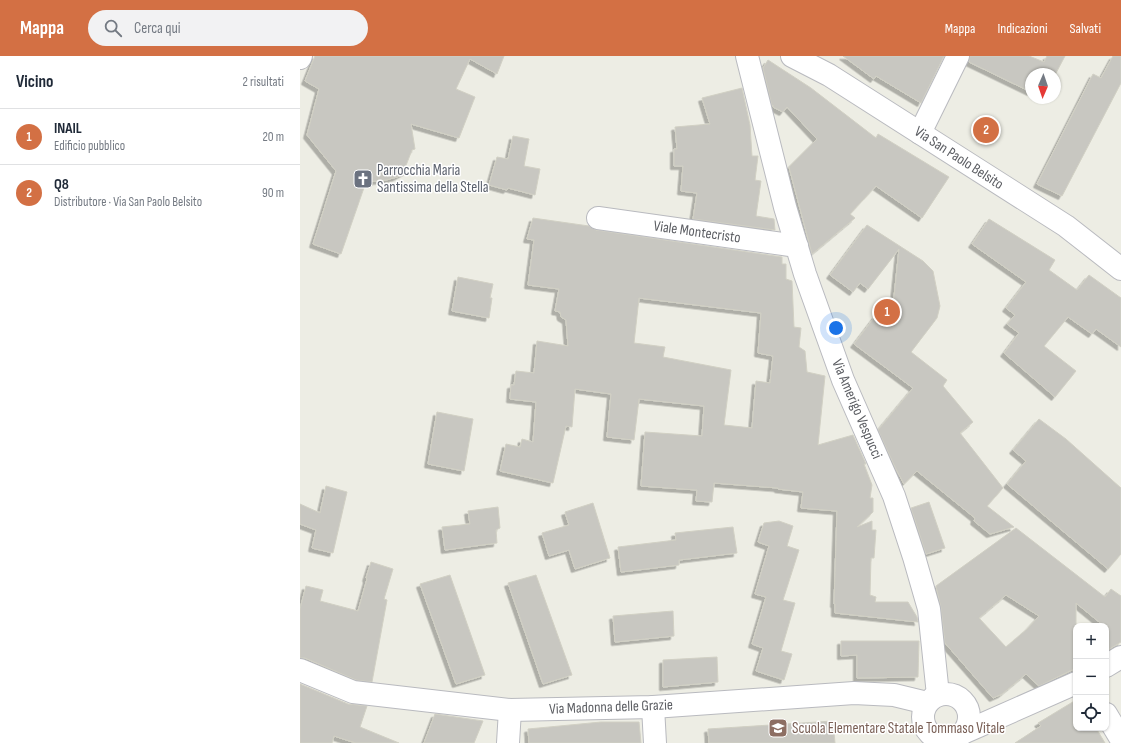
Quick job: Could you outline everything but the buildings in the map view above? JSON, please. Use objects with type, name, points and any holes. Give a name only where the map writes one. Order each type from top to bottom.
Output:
[{"type":"street","name":"Via Amerigo Vespucci","points":[[747,56],[785,207],[805,274],[844,380],[894,496],[914,557],[929,609],[933,699]]},
{"type":"street","name":"Via San Paolo Belsito","points":[[792,56],[829,75],[1066,226],[1121,269]]},
{"type":"street","points":[[920,133],[958,56]]},
{"type":"street","name":"Viale Montecristo","points":[[598,218],[797,246]]},
{"type":"street","points":[[1109,664],[1121,657]]},
{"type":"street","name":"Via Madonna delle Grazie","points":[[300,670],[353,692],[510,710],[653,707],[854,693],[933,699]]},
{"type":"street","points":[[965,732],[970,718],[969,710],[965,703],[953,694],[946,693],[933,699],[923,714],[926,738],[950,740],[1073,684]]},
{"type":"street","points":[[653,707],[655,743]]},
{"type":"street","points":[[508,743],[510,710]]},
{"type":"street","points":[[1109,719],[1121,739]]},
{"type":"place","name":"Q8","points":[[986,130]]},
{"type":"place","name":"Parrocchia Maria Santissima della Stella","points":[[363,179]]},
{"type":"place","name":"INAIL","points":[[887,312]]},
{"type":"place","name":"Scuola Elementare Statale Tommaso Vitale","points":[[778,728]]}]
